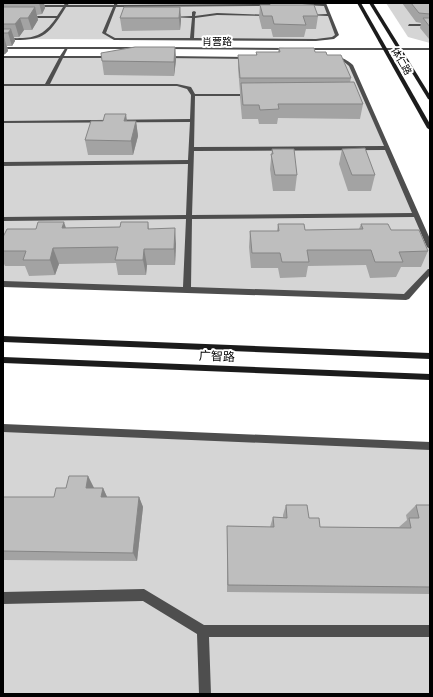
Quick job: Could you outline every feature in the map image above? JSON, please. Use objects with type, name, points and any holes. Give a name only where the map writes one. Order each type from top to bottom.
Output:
[{"type":"street","name":"体仁路","points":[[359,3],[430,128]]},
{"type":"street","name":"体仁路","points":[[371,3],[430,99]]},
{"type":"street","points":[[3,39],[30,39],[42,37],[49,32],[66,4]]},
{"type":"street","points":[[26,6],[66,4],[271,5]]},
{"type":"street","points":[[115,4],[104,33],[114,39],[327,40],[338,35],[324,4],[302,5]]},
{"type":"street","points":[[192,40],[195,4]]},
{"type":"street","points":[[163,17],[194,17],[217,14],[273,15]]},
{"type":"street","points":[[305,15],[329,15]]},
{"type":"street","points":[[27,17],[58,17]]},
{"type":"street","points":[[110,17],[118,17]]},
{"type":"street","points":[[409,25],[430,25]]},
{"type":"street","points":[[3,48],[138,48]]},
{"type":"street","points":[[47,85],[66,48]]},
{"type":"street","name":"肖营路","points":[[162,48],[430,49]]},
{"type":"street","points":[[3,57],[116,57]]},
{"type":"street","points":[[164,57],[251,58]]},
{"type":"street","points":[[328,58],[343,59],[352,65],[430,247]]},
{"type":"street","points":[[3,85],[178,85],[189,88],[193,95],[188,217],[187,290]]},
{"type":"street","points":[[356,94],[364,94]]},
{"type":"street","points":[[193,95],[255,95]]},
{"type":"street","points":[[3,122],[192,120]]},
{"type":"street","points":[[191,149],[387,148]]},
{"type":"street","points":[[3,164],[190,162]]},
{"type":"street","points":[[3,219],[416,216]]},
{"type":"street","points":[[3,284],[406,297],[430,271]]},
{"type":"street","name":"广智路","points":[[3,338],[430,356]]},
{"type":"street","name":"广智路","points":[[3,360],[430,378]]},
{"type":"street","points":[[3,428],[430,446]]},
{"type":"street","points":[[3,598],[144,595],[202,631],[430,631]]},
{"type":"street","points":[[202,631],[205,694]]},
{"type":"shaded area","points":[[3,3],[324,3],[337,35],[327,40],[3,39]]},
{"type":"shaded area","points":[[386,3],[430,3],[430,43],[408,37]]},
{"type":"shaded area","points":[[3,57],[343,59],[351,65],[430,247],[430,271],[406,297],[3,284]]},
{"type":"shaded area","points":[[3,428],[430,446],[430,694],[3,694]]},
{"type":"building","points":[[411,3],[430,3],[430,14],[419,13]]},
{"type":"building","points":[[260,5],[314,5],[318,16],[303,16],[306,25],[274,24],[272,16],[263,16]]},
{"type":"building","points":[[3,7],[35,7],[28,18],[20,18],[15,24],[3,24]]},
{"type":"building","points":[[124,7],[180,7],[179,18],[120,18]]},
{"type":"building","points":[[423,18],[430,18],[430,27]]},
{"type":"building","points":[[3,29],[11,29],[8,33],[3,33]]},
{"type":"building","points":[[135,47],[175,47],[174,62],[102,61],[101,53]]},
{"type":"building","points":[[279,48],[314,48],[315,52],[326,52],[327,55],[341,55],[351,78],[240,78],[238,55],[257,55],[256,52],[280,52]]},
{"type":"building","points":[[354,82],[363,104],[278,104],[279,109],[260,110],[259,105],[243,105],[241,83]]},
{"type":"building","points":[[105,114],[126,114],[124,121],[136,121],[131,141],[85,140],[91,121],[103,121]]},
{"type":"building","points":[[365,148],[375,175],[352,175],[342,149]]},
{"type":"building","points":[[272,149],[294,149],[297,175],[275,175],[271,154],[273,154]]},
{"type":"building","points":[[38,222],[64,222],[62,228],[120,227],[121,222],[148,222],[148,229],[175,228],[174,249],[144,249],[143,260],[115,260],[118,247],[53,248],[50,260],[23,260],[26,251],[3,251],[3,237],[7,229],[36,229]]},
{"type":"building","points":[[278,224],[304,224],[305,230],[363,229],[361,224],[388,224],[391,230],[419,230],[428,251],[399,252],[403,262],[375,262],[371,250],[307,250],[309,262],[282,262],[280,253],[252,253],[250,231],[279,231]]},
{"type":"building","points":[[69,476],[88,476],[86,488],[103,488],[101,497],[139,497],[133,553],[3,551],[3,497],[54,497],[56,488],[66,488]]},
{"type":"building","points":[[286,505],[307,505],[309,518],[319,518],[320,527],[411,528],[409,518],[419,518],[416,505],[430,505],[430,587],[228,585],[227,526],[274,527],[273,517],[287,518]]}]
